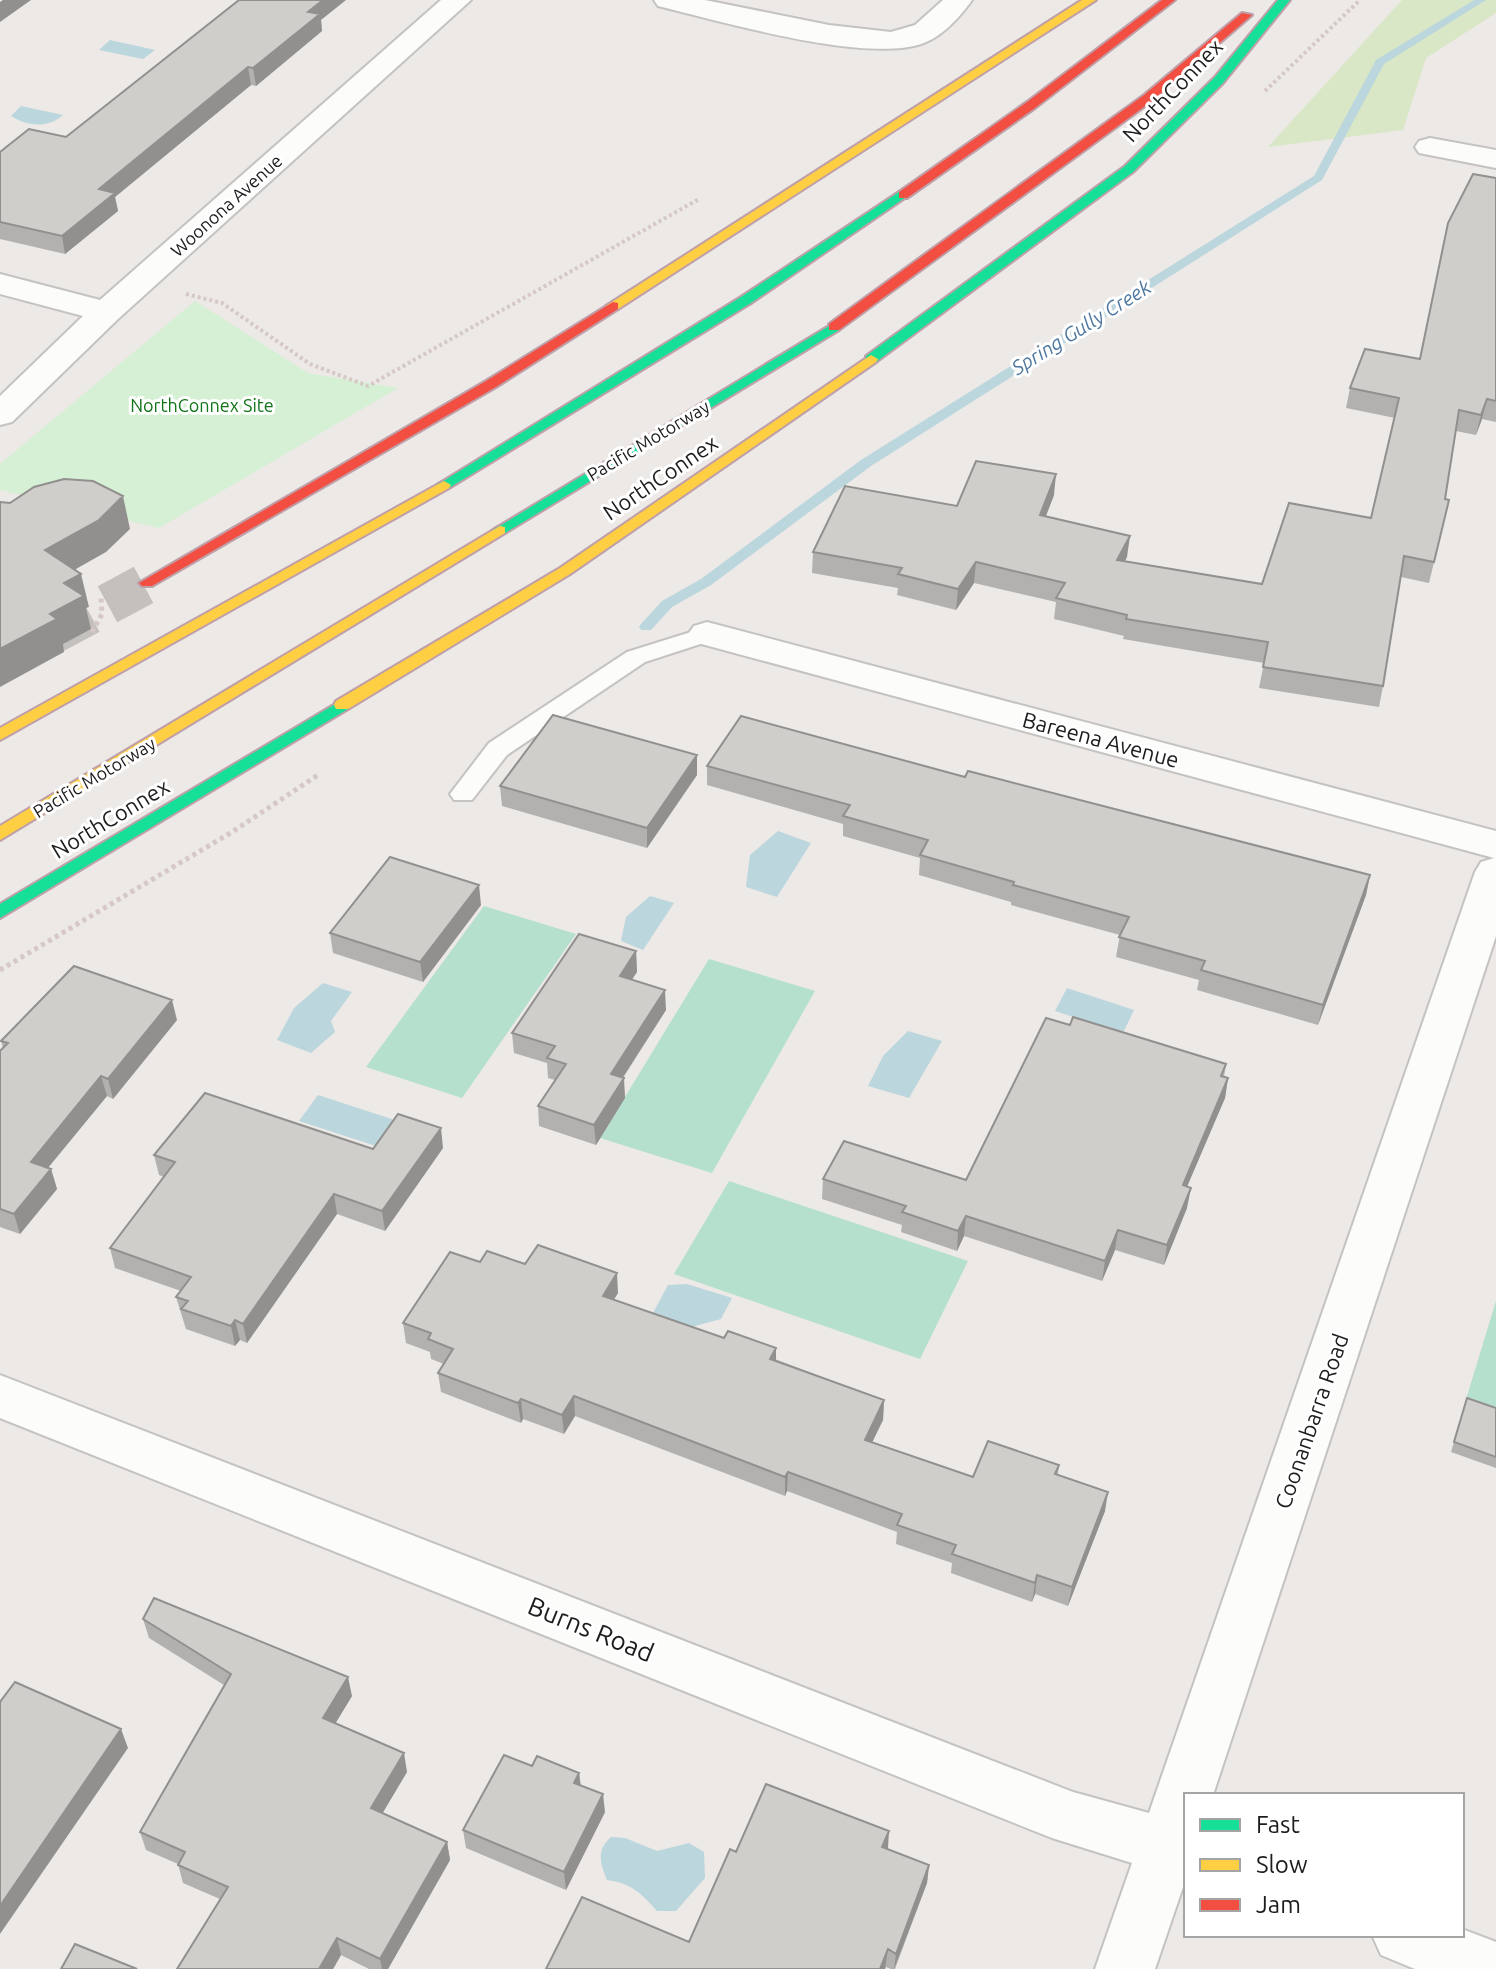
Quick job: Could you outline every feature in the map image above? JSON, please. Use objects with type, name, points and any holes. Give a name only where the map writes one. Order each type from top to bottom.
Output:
[{"type":"highway","points":[[0,735],[470,472],[757,294],[1078,72],[1169,0]]},
{"type":"highway","name":"Pacific Motorway","points":[[0,834],[853,316],[1148,98],[1263,0]]},
{"type":"highway","name":"NorthConnex","points":[[0,912],[565,571],[801,411],[1129,169],[1219,80],[1284,0]]},
{"type":"highway","points":[[147,583],[491,384],[1086,2]]},
{"type":"street","name":"Woonona Avenue","points":[[0,415],[106,312],[457,0]]},
{"type":"street","points":[[668,0],[866,39],[909,39],[936,25],[958,0]]},
{"type":"street","points":[[1430,147],[1496,159]]},
{"type":"street","points":[[0,284],[106,312]]},
{"type":"street","name":"Bareena Avenue","points":[[707,634],[1496,845]]},
{"type":"street","name":"Coonanbarra Road","points":[[1195,1793],[1496,872]]},
{"type":"street","name":"Burns Road","points":[[0,1396],[1072,1819],[1177,1847]]},
{"type":"street","name":"Coonanbarra Road","points":[[1125,1969],[1184,1826]]},
{"type":"street","points":[[1407,1937],[1489,1969]]},
{"type":"lane","points":[[463,794],[498,749],[636,657],[707,634]]},
{"type":"path","points":[[138,283],[222,303],[310,364],[368,386],[699,199]]},
{"type":"path","points":[[88,636],[96,629],[102,614],[101,586]]},
{"type":"green space","points":[[1402,0],[1496,0],[1496,13],[1426,58],[1403,130],[1268,147]]},
{"type":"green space","name":"NorthConnex Site","points":[[195,301],[308,373],[398,388],[159,528],[0,490],[0,464]]},
{"type":"green space","points":[[484,906],[576,934],[462,1098],[366,1067]]},
{"type":"green space","points":[[709,959],[815,991],[712,1173],[600,1138]]},
{"type":"green space","points":[[729,1181],[968,1261],[920,1359],[674,1274]]},
{"type":"green space","points":[[1496,1301],[1496,1417],[1464,1406]]},
{"type":"water","points":[[110,40],[155,50],[143,59],[99,50]]},
{"type":"water","points":[[21,106],[63,115],[44,124],[31,124],[11,116]]},
{"type":"water","points":[[778,831],[811,843],[777,897],[746,887],[750,855]]},
{"type":"water","points":[[650,896],[674,903],[643,950],[621,941],[626,917]]},
{"type":"water","points":[[323,983],[352,992],[331,1021],[335,1032],[311,1053],[277,1040],[294,1008]]},
{"type":"water","points":[[1067,988],[1134,1010],[1123,1033],[1055,1011]]},
{"type":"water","points":[[908,1031],[942,1041],[909,1098],[868,1086],[883,1056]]},
{"type":"water","points":[[318,1095],[407,1124],[376,1146],[299,1121]]},
{"type":"water","points":[[687,1284],[732,1298],[721,1319],[673,1332],[647,1324],[668,1285]]},
{"type":"water","points":[[611,1837],[625,1838],[657,1851],[689,1843],[704,1852],[705,1878],[676,1911],[657,1911],[635,1890],[607,1880],[601,1852]]},
{"type":"building","points":[[239,0],[323,0],[308,12],[320,14],[253,68],[248,67],[99,189],[115,193],[62,236],[0,222],[0,152],[29,129],[66,137]]},
{"type":"building","points":[[1473,174],[1496,178],[1496,401],[1487,399],[1481,415],[1459,410],[1445,499],[1449,500],[1434,562],[1404,556],[1383,686],[1263,667],[1268,642],[1126,619],[1127,615],[1056,598],[1065,583],[976,562],[958,589],[898,574],[902,568],[813,552],[845,486],[957,506],[976,461],[1056,474],[1040,515],[1130,536],[1117,560],[1262,584],[1289,503],[1371,518],[1399,398],[1350,388],[1365,349],[1420,359],[1448,223]]},
{"type":"building","points":[[64,479],[93,481],[123,496],[99,520],[45,550],[81,574],[64,583],[84,596],[50,614],[57,619],[0,649],[0,502],[10,503],[34,487]]},
{"type":"building","points":[[553,715],[697,755],[647,828],[500,786]]},
{"type":"building","points":[[741,716],[965,777],[968,771],[1370,875],[1323,1005],[1201,970],[1205,961],[1119,937],[1129,917],[920,855],[928,840],[843,816],[850,805],[707,766]]},
{"type":"building","points":[[390,857],[479,885],[420,962],[330,933]]},
{"type":"building","points":[[579,934],[636,951],[620,976],[665,990],[611,1074],[624,1078],[594,1125],[538,1106],[566,1064],[547,1058],[555,1046],[512,1033]]},
{"type":"building","points":[[74,966],[172,1000],[108,1079],[101,1076],[31,1162],[51,1169],[14,1214],[0,1209],[0,1051],[8,1043],[1,1041]]},
{"type":"building","points":[[1073,1017],[1226,1064],[1221,1076],[1228,1078],[1183,1185],[1191,1188],[1167,1245],[1118,1230],[1105,1261],[966,1216],[958,1231],[902,1212],[906,1206],[823,1179],[844,1141],[966,1180],[1046,1018],[1070,1025]]},
{"type":"building","points":[[205,1093],[373,1149],[398,1114],[441,1128],[382,1211],[334,1194],[243,1324],[235,1320],[231,1326],[181,1309],[188,1301],[176,1297],[191,1277],[110,1248],[175,1162],[154,1155]]},
{"type":"building","points":[[538,1245],[617,1273],[603,1296],[724,1338],[728,1331],[776,1348],[770,1359],[884,1400],[865,1440],[973,1477],[988,1441],[1059,1465],[1055,1474],[1108,1492],[1072,1587],[1037,1575],[1035,1583],[952,1554],[956,1545],[897,1525],[902,1514],[788,1472],[785,1477],[574,1396],[562,1415],[521,1399],[518,1403],[438,1373],[453,1349],[428,1339],[431,1333],[403,1323],[450,1252],[480,1262],[487,1251],[525,1264]]},
{"type":"building","points":[[1467,1398],[1496,1408],[1496,1457],[1454,1442]]},
{"type":"building","points":[[154,1598],[348,1677],[323,1718],[404,1753],[371,1808],[447,1842],[380,1959],[337,1938],[319,1969],[177,1969],[228,1887],[178,1865],[185,1852],[140,1832],[231,1674],[143,1619]]},
{"type":"building","points":[[15,1682],[121,1729],[0,1906],[0,1702]]},
{"type":"building","points":[[504,1755],[532,1766],[537,1756],[579,1773],[574,1783],[603,1794],[564,1872],[463,1830]]},
{"type":"building","points":[[766,1784],[889,1831],[882,1847],[929,1865],[896,1954],[888,1949],[880,1969],[546,1969],[582,1897],[689,1942],[730,1849],[736,1852]]},
{"type":"building","points":[[75,1944],[137,1969],[61,1969]]},
{"type":"waterway","name":"Spring Gully Creek","points":[[646,627],[667,604],[706,582],[866,463],[1318,178],[1380,62],[1481,0]]},
{"type":"tunnel","points":[[0,662],[147,583]]},
{"type":"traffic: fast","points":[[871,359],[1129,169],[1219,80],[1284,0]]},
{"type":"traffic: fast","points":[[444,485],[746,300],[903,195]]},
{"type":"traffic: fast","points":[[500,530],[834,327]]},
{"type":"traffic: fast","points":[[0,912],[342,705]]},
{"type":"traffic: slow","points":[[613,306],[1090,0]]},
{"type":"traffic: slow","points":[[342,705],[565,571],[871,359]]},
{"type":"traffic: slow","points":[[0,735],[444,485]]},
{"type":"traffic: slow","points":[[0,834],[500,530]]},
{"type":"traffic: jam","points":[[903,195],[1031,105],[1169,0]]},
{"type":"traffic: jam","points":[[834,327],[1148,98],[1246,15]]},
{"type":"traffic: jam","points":[[147,583],[491,384],[613,306]]}]
